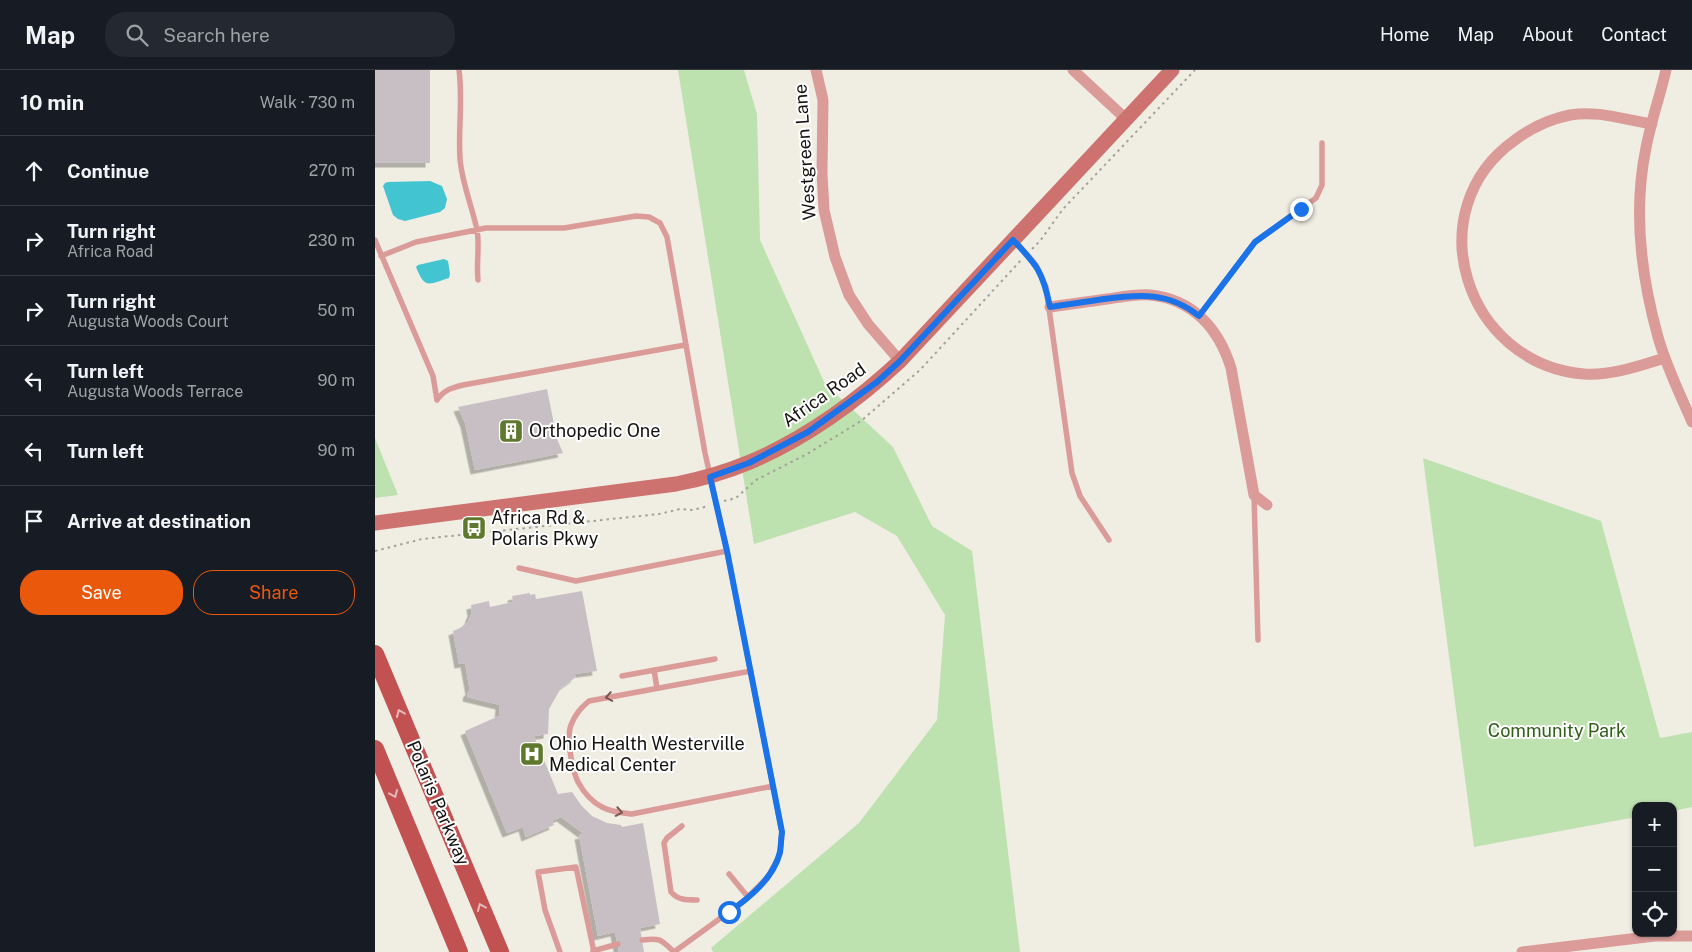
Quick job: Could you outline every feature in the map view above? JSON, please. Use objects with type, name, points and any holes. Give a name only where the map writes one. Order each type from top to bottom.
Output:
[{"type":"main road","name":"Polaris Parkway","points":[[375,654],[500,952]]},
{"type":"main road","name":"Polaris Parkway","points":[[375,749],[459,952]]},
{"type":"street","name":"Westgreen Lane","points":[[816,70],[823,100],[822,173],[824,210],[835,257],[849,295],[868,324],[900,361]]},
{"type":"street","points":[[1073,70],[1126,119]]},
{"type":"street","name":"Africa Road","points":[[375,523],[676,484],[710,477],[755,460],[808,432],[877,382],[900,361],[1172,70]]},
{"type":"street","points":[[1666,70],[1646,148],[1641,180],[1640,243],[1648,298],[1665,358],[1692,422]]},
{"type":"street","points":[[1652,124],[1602,114],[1572,115],[1528,130],[1504,148],[1489,164],[1477,182],[1465,217],[1462,248],[1470,290],[1480,311],[1492,328],[1507,342],[1536,362],[1565,372],[1594,374],[1618,371],[1665,358]]},
{"type":"street","points":[[1050,307],[1134,295],[1151,296],[1168,299],[1184,306],[1199,316],[1219,338],[1226,353],[1231,368],[1253,495],[1267,505]]},
{"type":"street","points":[[1522,952],[1655,936],[1692,936]]},
{"type":"lane","points":[[459,70],[461,99],[460,158],[477,230],[479,245],[478,280]]},
{"type":"lane","points":[[1199,316],[1255,242],[1316,198],[1321,186],[1322,143]]},
{"type":"lane","points":[[381,256],[416,242],[486,228],[564,228],[636,216],[649,217],[660,223],[667,236],[710,477],[727,551],[782,832],[780,854],[768,877],[748,897],[674,952],[662,940],[656,938],[642,940]]},
{"type":"lane","points":[[375,240],[433,376],[437,400],[448,388],[685,345]]},
{"type":"lane","points":[[1013,240],[1032,260],[1042,275],[1050,307],[1071,473],[1080,496],[1109,540]]},
{"type":"lane","points":[[1253,495],[1257,640]]},
{"type":"lane","points":[[519,568],[576,581],[727,551]]},
{"type":"lane","points":[[622,676],[715,659]]},
{"type":"lane","points":[[654,670],[657,688]]},
{"type":"lane","points":[[751,671],[589,701],[579,709],[570,726],[569,738],[573,766],[579,782],[590,798],[601,807],[619,813],[632,814],[773,786]]},
{"type":"lane","points":[[682,826],[667,838],[664,843],[671,892],[683,900],[697,900]]},
{"type":"lane","points":[[560,952],[553,937],[545,910],[538,872],[576,867],[593,951],[618,944]]},
{"type":"lane","points":[[729,874],[748,897]]},
{"type":"path","points":[[375,551],[422,539],[700,508]]},
{"type":"green space","points":[[678,70],[744,70],[757,114],[760,240],[825,384],[893,447],[932,526],[972,551],[1020,952],[713,952],[711,948],[859,823],[937,720],[945,615],[897,536],[855,512],[754,544]]},
{"type":"green space","points":[[375,438],[398,495],[375,498]]},
{"type":"green space","name":"Community Park","points":[[1423,458],[1601,521],[1660,738],[1692,732],[1692,807],[1677,810],[1677,802],[1632,802],[1632,818],[1474,847]]},
{"type":"water","points":[[430,181],[442,186],[447,199],[445,208],[440,212],[405,221],[393,215],[383,186],[385,183]]},
{"type":"water","points":[[444,259],[448,261],[449,278],[432,283],[425,282],[416,267]]},
{"type":"building","points":[[375,70],[430,70],[430,163],[375,163]]},
{"type":"building","name":"Orthopedic One","points":[[547,389],[557,439],[563,453],[475,470],[465,423],[458,407]]},
{"type":"building","points":[[582,591],[597,671],[574,674],[576,677],[561,688],[549,709],[548,734],[534,736],[558,794],[572,792],[592,816],[607,823],[621,825],[622,827],[643,823],[660,924],[640,928],[644,952],[619,952],[615,932],[598,936],[579,835],[584,834],[561,817],[552,821],[554,825],[526,837],[523,827],[507,833],[465,731],[499,716],[500,705],[467,697],[470,691],[465,663],[459,664],[453,631],[468,622],[472,612],[471,605],[489,601],[490,607],[513,602],[512,596],[530,593],[530,595],[535,594],[536,599]]},
{"type":"place","name":"Orthopedic One","points":[[511,431]]},
{"type":"place","name":"Africa Rd & Polaris Pkwy","points":[[474,528]]},
{"type":"place","name":"Ohio Health Westerville Medical Center","points":[[532,754]]},
{"type":"route","points":[[729,912],[745,901],[768,877],[780,854],[782,832],[727,551],[710,477],[749,463],[808,432],[877,382],[900,361],[1013,240],[1027,254],[1042,275],[1050,307],[1134,295],[1151,296],[1168,299],[1184,306],[1199,316],[1255,242],[1301,209]]}]
